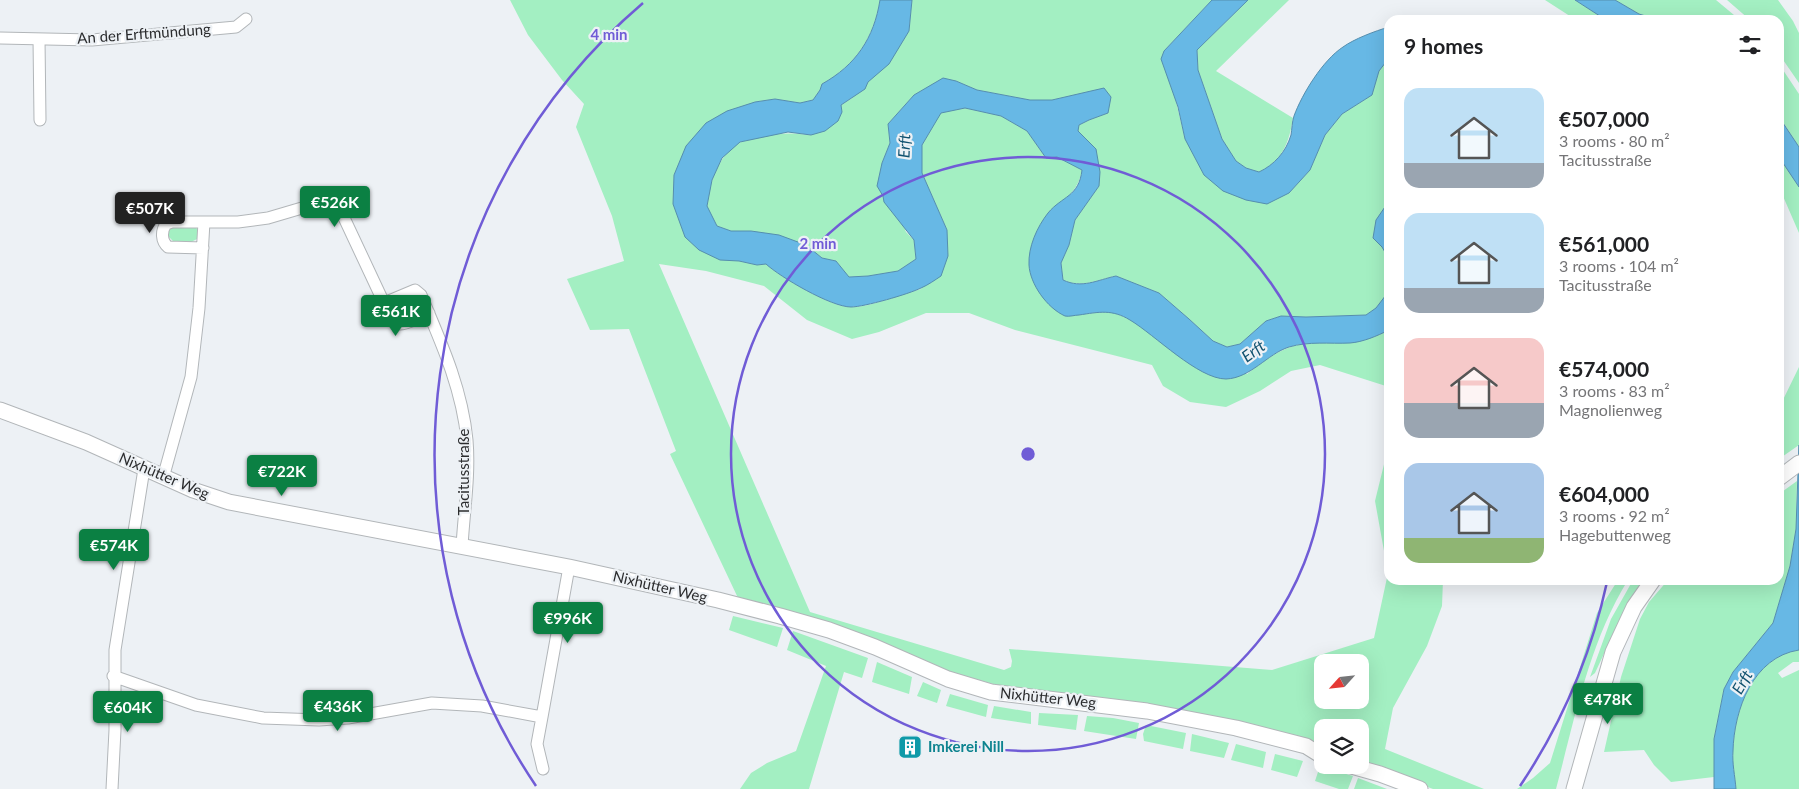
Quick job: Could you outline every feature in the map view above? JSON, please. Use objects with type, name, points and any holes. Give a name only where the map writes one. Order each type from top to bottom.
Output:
[{"type":"main road","name":"Nixhütter Weg","points":[[0,410],[86,442],[163,478],[229,502],[568,567],[780,616],[829,630],[875,647],[948,679],[991,692],[1137,709],[1236,728],[1306,746],[1314,751]]},
{"type":"main road","points":[[1574,789],[1613,652],[1634,607],[1649,585]]},
{"type":"main road","points":[[1369,771],[1420,789]]},
{"type":"street","name":"An der Erftmündung","points":[[0,38],[92,40],[236,27],[246,20]]},
{"type":"street","points":[[40,39],[40,120]]},
{"type":"street","points":[[202,248],[168,247],[163,239],[163,229],[166,224],[172,222],[238,222],[268,218],[329,200],[335,201],[394,323],[400,325],[429,313]]},
{"type":"street","points":[[163,478],[190,377],[199,308],[204,222]]},
{"type":"street","name":"Tacitusstraße","points":[[384,303],[415,290],[421,295],[452,370],[462,403],[467,440],[467,476],[462,546]]},
{"type":"street","points":[[112,789],[115,730],[115,650],[144,469]]},
{"type":"street","points":[[543,769],[537,744],[568,567]]},
{"type":"street","points":[[114,676],[196,705],[263,718],[291,720],[348,718],[416,704],[448,703],[482,706],[542,717]]},
{"type":"green space","points":[[510,0],[880,0],[873,26],[862,49],[845,68],[822,84],[813,100],[800,103],[775,99],[755,102],[674,175],[739,261],[757,265],[766,264],[819,297],[842,306],[858,307],[921,289],[947,230],[922,173],[922,145],[941,112],[965,108],[1001,116],[1027,131],[1046,158],[1057,157],[1082,170],[1074,189],[1066,199],[1049,212],[1066,316],[1111,311],[1247,374],[1269,358],[1300,344],[1359,341],[1384,332],[1384,385],[1320,365],[1291,371],[1260,391],[1226,407],[1190,402],[1163,386],[1152,365],[1015,330],[969,313],[926,313],[879,332],[852,339],[807,320],[764,286],[706,271],[659,264],[810,612],[1004,670],[1011,667],[1012,661],[1009,649],[1272,670],[1314,657],[1314,709],[1369,709],[1369,654],[1323,654],[1374,638],[1385,585],[1443,585],[1442,606],[1427,646],[1393,708],[1385,749],[1484,789],[1433,789],[1369,764],[1369,719],[1314,719],[1314,747],[1264,731],[1146,703],[1028,691],[993,684],[951,672],[738,598],[670,454],[676,451],[629,329],[590,330],[567,279],[624,261],[612,216],[576,127],[584,104],[562,80],[528,35]]},
{"type":"green space","points":[[912,0],[1212,0],[1164,51],[1185,139],[1289,193],[1310,170],[1325,135],[1342,114],[1372,95],[1379,71],[1384,64],[1384,208],[1376,220],[1384,250],[1384,298],[1376,308],[1366,315],[1281,316],[1266,321],[1240,344],[1227,347],[1213,341],[1159,293],[1116,276],[1083,283],[1063,280],[1061,263],[1069,245],[1075,220],[1099,186],[1086,139],[1077,131],[1079,125],[1108,113],[1104,89],[1052,100],[1030,100],[977,90],[956,81],[925,89],[914,95],[888,124],[890,143],[882,163],[906,232],[914,240],[916,259],[898,271],[848,277],[836,261],[822,258],[806,245],[751,231],[731,231],[717,226],[707,207],[708,197],[713,178],[727,152],[741,142],[767,135],[811,135],[876,74],[909,31]]},
{"type":"green space","points":[[1248,0],[1289,0],[1216,71],[1293,118],[1284,150],[1274,162],[1259,172],[1246,168],[1236,161],[1222,139],[1198,70],[1197,50]]},
{"type":"green space","points":[[1545,0],[1575,0],[1598,15],[1568,15]]},
{"type":"green space","points":[[1615,0],[1716,0],[1734,15],[1642,15]]},
{"type":"green space","points":[[1727,0],[1778,0],[1799,33],[1799,83],[1784,61],[1784,15],[1744,15]]},
{"type":"green space","points":[[1784,72],[1799,94],[1799,147],[1784,124]]},
{"type":"green space","points":[[1784,164],[1799,187],[1799,233],[1784,198]]},
{"type":"green space","points":[[169,227],[196,227],[198,231],[197,239],[191,242],[173,241],[168,236]]},
{"type":"green space","points":[[410,297],[417,299],[422,312],[402,320],[397,318],[393,309],[394,304]]},
{"type":"green space","points":[[1799,367],[1799,445],[1784,456],[1784,398]]},
{"type":"green space","points":[[1384,464],[1384,551],[1375,501]]},
{"type":"green space","points":[[1797,481],[1796,529],[1790,566],[1773,623],[1733,672],[1724,689],[1714,739],[1714,777],[1671,782],[1654,765],[1644,750],[1604,752],[1621,677],[1640,619],[1649,602],[1664,585],[1784,585],[1784,490]]},
{"type":"green space","points":[[1615,585],[1625,585],[1603,629],[1584,681],[1556,789],[1517,789],[1550,763],[1597,613]]},
{"type":"green space","points":[[1630,585],[1641,585],[1622,615],[1595,673],[1590,677],[1611,619]]},
{"type":"green space","points":[[733,616],[783,628],[777,647],[729,630]]},
{"type":"green space","points":[[793,631],[868,658],[862,678],[844,672],[809,789],[740,789],[751,773],[767,763],[796,751],[826,666],[787,650]]},
{"type":"green space","points":[[1799,650],[1799,662],[1793,662],[1778,673],[1782,678],[1799,670],[1799,789],[1736,789],[1733,765],[1734,735],[1742,703],[1758,674],[1769,663],[1783,655]]},
{"type":"green space","points":[[877,662],[912,677],[909,694],[872,682]]},
{"type":"green space","points":[[923,682],[941,690],[937,703],[917,696]]},
{"type":"green space","points":[[950,694],[988,705],[986,717],[946,706]]},
{"type":"green space","points":[[994,706],[1031,712],[1031,724],[991,718]]},
{"type":"green space","points":[[1039,713],[1078,715],[1076,730],[1038,725]]},
{"type":"green space","points":[[1087,716],[1139,723],[1136,739],[1084,731]]},
{"type":"green space","points":[[1146,725],[1186,733],[1183,749],[1144,741],[1143,734]]},
{"type":"green space","points":[[1192,734],[1229,743],[1224,758],[1190,751]]},
{"type":"green space","points":[[1236,744],[1266,752],[1263,768],[1231,760]]},
{"type":"green space","points":[[1275,754],[1303,761],[1297,777],[1271,770]]},
{"type":"green space","points":[[1317,774],[1346,774],[1353,776],[1348,789],[1339,789],[1315,781]]},
{"type":"green space","points":[[1358,778],[1387,789],[1354,789]]},
{"type":"water","name":"Erft","points":[[880,0],[912,0],[909,31],[889,64],[868,82],[865,89],[841,105],[842,112],[838,121],[825,131],[811,135],[788,132],[740,142],[722,158],[712,180],[707,206],[717,226],[731,231],[751,231],[779,235],[806,245],[822,258],[836,261],[849,277],[898,271],[916,259],[914,240],[884,202],[877,186],[882,163],[890,143],[888,124],[914,95],[943,78],[977,90],[1030,100],[1052,100],[1104,88],[1111,97],[1108,113],[1079,125],[1078,131],[1096,149],[1100,172],[1099,186],[1075,220],[1069,245],[1061,263],[1063,280],[1070,283],[1083,284],[1116,276],[1159,293],[1213,341],[1227,347],[1240,344],[1266,321],[1281,316],[1366,315],[1376,308],[1384,298],[1384,332],[1355,342],[1312,343],[1289,347],[1281,350],[1243,375],[1226,379],[1203,372],[1130,320],[1117,314],[1105,312],[1065,316],[1046,301],[1036,287],[1030,272],[1029,258],[1040,224],[1053,207],[1074,191],[1082,170],[1057,157],[1046,158],[1027,131],[1001,116],[965,108],[941,113],[922,145],[922,173],[947,230],[948,256],[941,276],[915,291],[876,303],[851,307],[842,306],[806,290],[766,264],[757,265],[739,261],[720,260],[699,250],[685,237],[673,204],[674,175],[686,146],[706,123],[727,111],[755,102],[775,99],[800,103],[813,100],[822,84],[845,68],[862,49],[877,14]]},
{"type":"water","points":[[1212,0],[1248,0],[1197,50],[1198,70],[1222,139],[1236,161],[1246,168],[1259,172],[1270,166],[1283,152],[1291,135],[1293,118],[1298,107],[1314,78],[1328,60],[1353,41],[1384,29],[1384,64],[1379,71],[1372,95],[1342,114],[1325,135],[1310,170],[1289,193],[1267,204],[1246,200],[1223,191],[1204,175],[1185,139],[1178,107],[1161,59],[1164,51]]},
{"type":"water","points":[[1575,0],[1615,0],[1642,15],[1598,15]]},
{"type":"water","points":[[1784,124],[1799,147],[1799,187],[1784,164]]},
{"type":"water","points":[[1384,208],[1384,250],[1373,238],[1376,220]]},
{"type":"water","name":"Erft","points":[[1799,445],[1799,650],[1783,655],[1769,663],[1758,674],[1749,688],[1742,703],[1734,735],[1733,760],[1736,789],[1714,789],[1714,739],[1724,689],[1733,672],[1773,623],[1790,566],[1796,529]]},
{"type":"place","name":"Imkerei Nill","points":[[910,747]]}]
